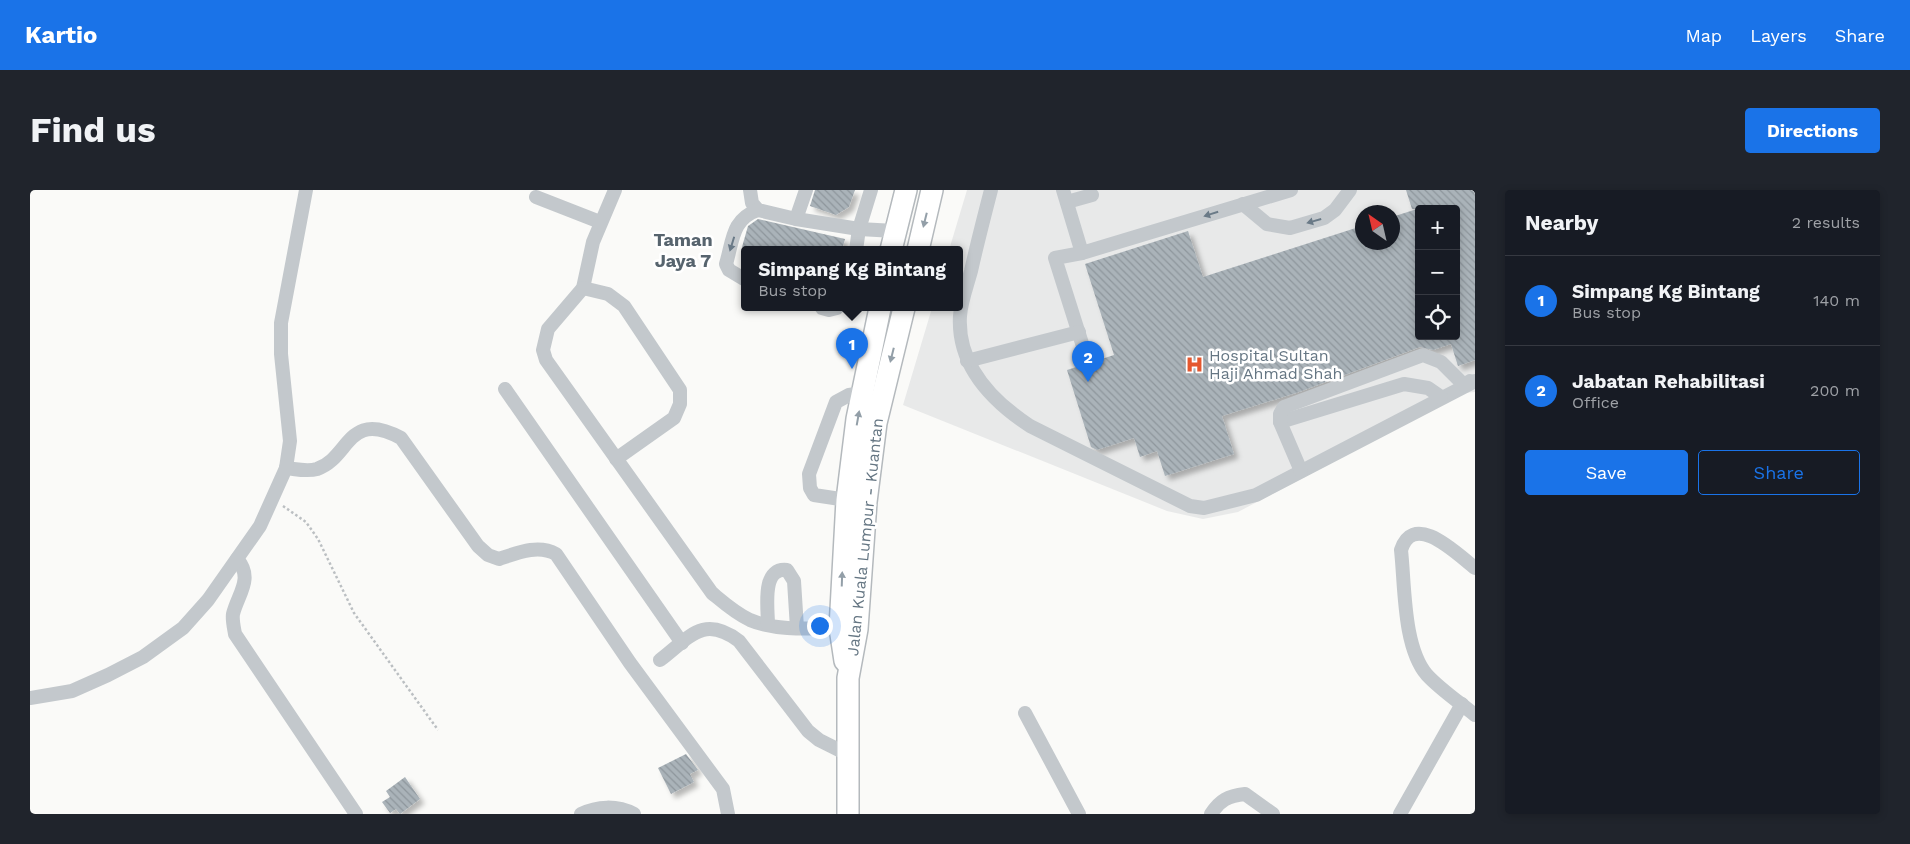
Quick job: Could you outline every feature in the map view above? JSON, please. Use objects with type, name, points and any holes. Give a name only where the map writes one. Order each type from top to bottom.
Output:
[{"type":"highway","points":[[893,241],[906,190]]},
{"type":"highway","points":[[919,246],[932,190]]},
{"type":"highway","name":"Jalan Kuala Lumpur - Kuantan","points":[[848,814],[847,500],[862,393],[879,311]]},
{"type":"highway","name":"Jalan Kuala Lumpur - Kuantan","points":[[848,628],[876,423],[903,311]]},
{"type":"street","points":[[30,698],[72,691],[143,657],[183,628],[208,600],[260,526],[286,468],[290,441],[281,354],[281,323],[306,190]]},
{"type":"street","points":[[615,190],[593,242],[582,288],[548,329],[543,350],[546,360],[712,593],[733,611],[751,620],[768,625],[797,628],[848,628]]},
{"type":"street","points":[[750,190],[752,203],[758,210]]},
{"type":"street","points":[[796,219],[806,190]]},
{"type":"street","points":[[857,246],[859,229],[871,190]]},
{"type":"street","points":[[963,303],[991,190]]},
{"type":"street","points":[[1086,356],[1055,258],[1082,253],[1291,190]]},
{"type":"street","points":[[1243,204],[1267,224],[1290,228],[1324,218],[1335,210],[1350,190]]},
{"type":"street","points":[[1082,253],[1065,196],[1092,195]]},
{"type":"street","points":[[536,197],[600,222]]},
{"type":"street","points":[[741,278],[735,276],[726,264],[739,220],[745,214],[758,210],[796,219],[859,229],[893,241]]},
{"type":"street","points":[[582,288],[608,294],[624,306],[680,390],[680,404],[674,418],[616,459]]},
{"type":"street","points":[[961,311],[962,342],[967,361],[984,386],[1012,414],[1030,426],[1190,506],[1204,508],[1256,495],[1471,381],[1441,362],[1424,355],[1284,407],[1280,414],[1280,422],[1301,471]]},
{"type":"street","points":[[967,361],[1079,332]]},
{"type":"street","points":[[1280,422],[1404,384],[1428,388],[1441,397]]},
{"type":"street","points":[[505,390],[682,643]]},
{"type":"street","points":[[847,500],[814,495],[810,488],[809,474],[836,402],[849,395],[862,393]]},
{"type":"street","points":[[286,468],[316,469],[328,463],[347,440],[360,432],[374,429],[388,431],[401,438],[478,546],[488,555],[499,559],[519,552],[547,549],[556,554],[630,663],[723,789],[728,814]]},
{"type":"street","points":[[1475,568],[1434,537],[1420,534],[1411,536],[1404,543],[1401,550],[1410,638],[1420,664],[1427,675],[1475,715]]},
{"type":"street","points":[[238,559],[244,567],[246,578],[233,616],[235,634],[356,814]]},
{"type":"street","points":[[768,625],[768,584],[773,573],[780,569],[787,570],[794,581],[797,628]]},
{"type":"street","points":[[660,660],[696,632],[711,627],[725,631],[739,641],[808,731],[819,740],[847,754]]},
{"type":"street","points":[[1400,814],[1462,704]]},
{"type":"street","points":[[1025,713],[1079,814]]},
{"type":"street","points":[[1210,814],[1219,802],[1231,796],[1245,794],[1273,814]]},
{"type":"street","points":[[581,814],[592,808],[622,808],[634,814]]},
{"type":"path","points":[[273,500],[306,522],[318,540],[354,614],[438,730]]},
{"type":"shaded area","name":"Hospital Sultan Haji Ahmad Shah","points":[[967,190],[1475,190],[1475,392],[1464,393],[1238,512],[1203,519],[1167,511],[903,405],[931,311],[963,311],[963,246],[950,246]]},
{"type":"building","points":[[815,190],[855,190],[849,207],[836,215],[810,206]]},
{"type":"building","points":[[1406,190],[1475,190],[1475,360],[1458,366],[1451,344],[1433,350],[1420,347],[1299,392],[1222,416],[1234,454],[1165,476],[1157,451],[1140,457],[1134,438],[1097,450],[1091,447],[1067,370],[1114,355],[1085,264],[1188,231],[1203,277],[1355,228],[1355,250],[1400,250],[1400,214],[1415,210],[1415,340],[1460,340],[1460,205],[1415,205],[1415,209],[1412,209]]},
{"type":"building","points":[[758,219],[845,239],[843,246],[742,246],[748,226]]},
{"type":"building","points":[[686,754],[698,770],[690,774],[694,782],[671,794],[658,768]]},
{"type":"building","points":[[405,777],[420,799],[400,814],[396,809],[390,813],[382,802],[390,797],[386,791]]},
{"type":"place","name":"Hospital Sultan Haji Ahmad Shah","points":[[1195,364]]},
{"type":"place","name":"Simpang Kg Bintang","points":[[852,369]]},
{"type":"place","name":"Jabatan Rehabilitasi","points":[[1088,382]]},
{"type":"district","name":"Taman Jaya 7","points":[[683,249]]}]
